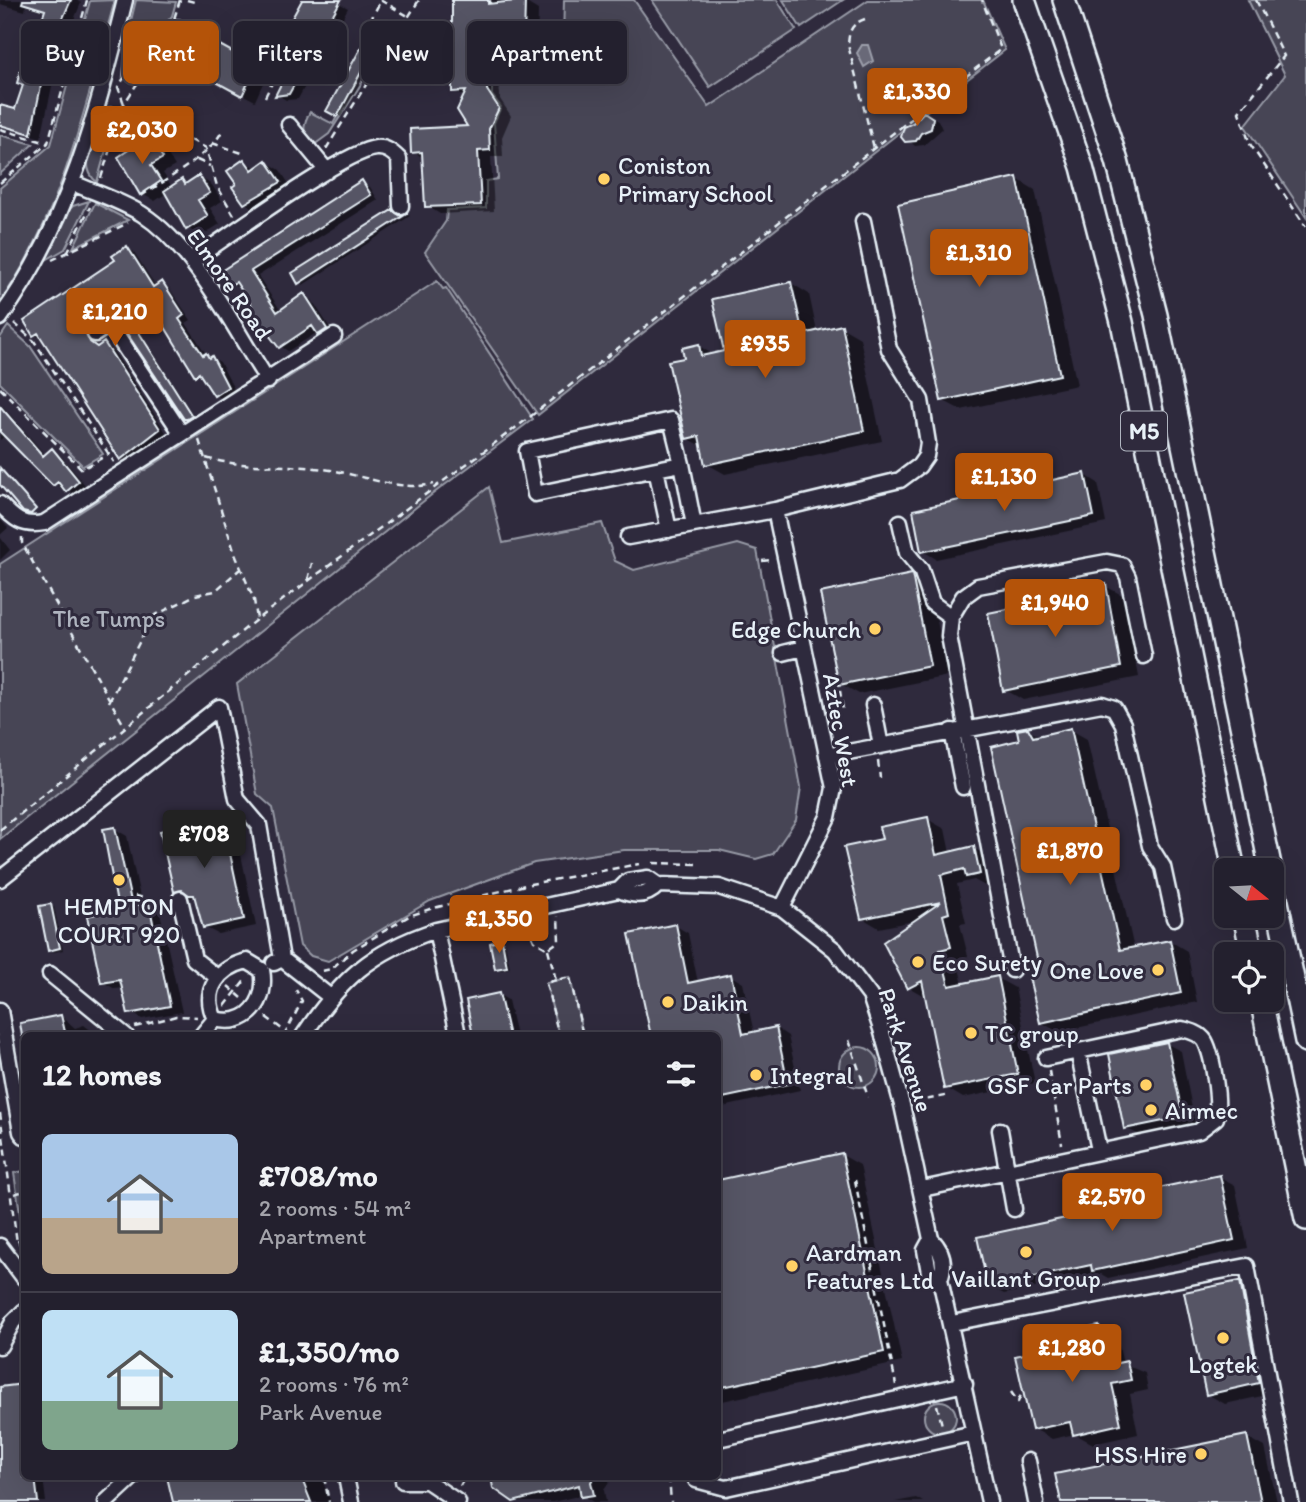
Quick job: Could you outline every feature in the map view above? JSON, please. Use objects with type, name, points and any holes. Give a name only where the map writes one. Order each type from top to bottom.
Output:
[{"type":"highway","name":"M5","points":[[1024,0],[1082,167],[1122,321],[1232,858]]},
{"type":"highway","name":"M5","points":[[1064,0],[1117,161],[1156,315],[1268,858]]},
{"type":"highway","points":[[1282,928],[1306,1041]]},
{"type":"highway","points":[[1264,1012],[1306,1219]]},
{"type":"street","points":[[1,317],[34,268],[73,183],[125,0]]},
{"type":"street","points":[[289,125],[323,166]]},
{"type":"street","points":[[191,261],[241,228],[323,166],[372,148],[383,148],[399,159],[401,206]]},
{"type":"street","name":"Elmore Road","points":[[73,183],[144,215],[170,236],[191,261],[268,381]]},
{"type":"street","points":[[628,537],[775,510],[900,480],[919,466],[926,456],[928,443],[920,400],[889,349],[863,221]]},
{"type":"street","points":[[95,334],[116,320],[187,430]]},
{"type":"street","name":"Elmore Road","points":[[23,523],[44,523],[268,381],[334,335]]},
{"type":"street","points":[[681,464],[536,494],[527,451],[671,419],[681,464],[694,525]]},
{"type":"street","points":[[656,468],[669,530]]},
{"type":"street","points":[[0,503],[16,521],[23,523]]},
{"type":"street","name":"Aztec West","points":[[775,510],[834,788],[828,817],[782,908]]},
{"type":"street","points":[[900,522],[907,553],[921,570],[932,603],[951,617]]},
{"type":"street","points":[[1012,970],[959,730],[949,636],[951,617],[962,597],[978,586],[1107,562],[1122,565],[1128,577],[1144,656]]},
{"type":"street","points":[[783,653],[803,648]]},
{"type":"street","points":[[827,757],[1102,704],[1114,708],[1123,724],[1150,846],[1163,867],[1174,918]]},
{"type":"street","points":[[873,705],[881,746]]},
{"type":"street","points":[[0,879],[219,707],[237,799],[259,825],[282,959],[329,996]]},
{"type":"street","name":"Park Avenue","points":[[306,1032],[329,996],[353,973],[407,940],[436,930],[619,890],[628,881],[648,878],[658,885],[719,887],[782,908],[835,950],[870,996],[902,1105],[922,1189],[931,1239],[925,1250],[929,1272],[940,1279],[952,1323],[989,1502]]},
{"type":"street","points":[[180,900],[194,959],[217,977]]},
{"type":"street","points":[[436,930],[457,1030]]},
{"type":"street","points":[[262,970],[282,959]]},
{"type":"street","points":[[215,1019],[209,997],[217,977],[233,965],[247,961],[262,970]]},
{"type":"street","points":[[215,1019],[229,1023],[249,1016],[263,995],[262,970]]},
{"type":"street","points":[[50,974],[121,1032]]},
{"type":"street","points":[[0,1010],[21,1132]]},
{"type":"street","points":[[204,1032],[215,1019]]},
{"type":"street","points":[[922,1189],[1199,1131],[1216,1118],[1217,1096],[1205,1041],[1196,1032],[1181,1028],[1046,1058]]},
{"type":"street","points":[[1078,1051],[1099,1150]]},
{"type":"street","points":[[1000,1130],[1014,1209]]},
{"type":"street","points":[[0,1246],[21,1274]]},
{"type":"street","points":[[952,1323],[1247,1266],[1292,1502]]},
{"type":"street","points":[[0,1346],[13,1322],[21,1314]]},
{"type":"street","points":[[721,1438],[965,1384]]},
{"type":"street","points":[[704,1480],[726,1488],[974,1433]]},
{"type":"street","points":[[1028,1461],[1037,1502]]},
{"type":"street","points":[[106,1502],[131,1480]]},
{"type":"street","points":[[347,1480],[351,1502]]},
{"type":"street","points":[[403,1481],[427,1481],[458,1502]]},
{"type":"path","points":[[0,183],[48,143],[88,0]]},
{"type":"path","points":[[180,0],[174,19],[185,20]]},
{"type":"path","points":[[187,0],[194,2]]},
{"type":"path","points":[[370,21],[380,0],[408,16]]},
{"type":"path","points":[[323,166],[419,0]]},
{"type":"path","points":[[0,830],[257,619],[523,423],[875,150],[1000,49],[982,0]]},
{"type":"path","points":[[1256,0],[1284,56],[1239,112],[1250,144],[1306,227]]},
{"type":"path","points":[[865,19],[856,22],[849,33],[848,45],[875,150]]},
{"type":"path","points":[[123,80],[118,87],[124,104],[206,148],[217,186],[241,228]]},
{"type":"path","points":[[67,253],[97,193],[124,104],[137,84]]},
{"type":"path","points":[[265,97],[272,84]]},
{"type":"path","points":[[127,206],[197,160],[223,128]]},
{"type":"path","points":[[0,129],[48,143]]},
{"type":"path","points":[[212,143],[245,153]]},
{"type":"path","points":[[197,160],[210,166]]},
{"type":"path","points":[[34,268],[144,215]]},
{"type":"path","points":[[1,317],[34,341],[122,474]]},
{"type":"path","points":[[0,388],[82,469],[109,454]]},
{"type":"path","points":[[187,430],[206,458],[240,569],[254,600],[257,619]]},
{"type":"path","points":[[206,458],[226,464],[323,468],[395,482],[406,488],[437,484]]},
{"type":"path","points":[[23,523],[22,543],[125,727]]},
{"type":"path","points":[[307,581],[312,563]]},
{"type":"path","points":[[109,702],[152,617],[195,595],[215,591],[240,569]]},
{"type":"path","points":[[829,693],[840,691],[843,710]]},
{"type":"path","points":[[135,895],[165,903],[180,900]]},
{"type":"path","points":[[548,948],[559,941],[561,930],[556,904]]},
{"type":"path","points":[[524,911],[534,941],[548,948],[556,980]]},
{"type":"path","points":[[558,1032],[546,983],[570,977],[582,1032]]},
{"type":"path","points":[[849,1040],[868,1097]]},
{"type":"path","points":[[1046,1058],[1065,1157]]},
{"type":"path","points":[[902,1105],[946,1096]]},
{"type":"path","points":[[0,1113],[21,1268]]},
{"type":"path","points":[[855,1180],[899,1399]]},
{"type":"path","points":[[13,1195],[21,1192]]},
{"type":"path","points":[[16,1236],[21,1247]]},
{"type":"path","points":[[1011,1392],[1018,1402],[1023,1390]]},
{"type":"path","points":[[934,1391],[945,1440]]},
{"type":"path","points":[[325,1480],[329,1502]]},
{"type":"path","points":[[669,1480],[671,1502]]},
{"type":"green space","points":[[115,0],[109,21],[85,21],[90,1]]},
{"type":"green space","points":[[136,0],[176,2],[168,21],[131,21]]},
{"type":"green space","name":"Coniston Primary School","points":[[564,0],[634,0],[709,107],[868,0],[983,0],[1005,50],[538,415],[425,252],[446,221],[447,210],[486,208],[486,181],[498,179],[494,123],[501,107],[492,95],[492,84],[627,84],[627,21],[563,21]]},
{"type":"green space","points":[[652,0],[777,0],[796,30],[710,87]]},
{"type":"green space","points":[[783,0],[843,0],[801,28]]},
{"type":"green space","points":[[1248,0],[1306,0],[1306,217],[1245,126],[1285,75]]},
{"type":"green space","points":[[361,72],[361,84],[329,134],[314,145],[307,137],[306,121],[310,112],[333,124]]},
{"type":"green space","points":[[68,84],[91,84],[56,194],[22,268],[0,302],[0,188],[51,145]]},
{"type":"green space","points":[[109,107],[114,107],[114,121],[97,182],[91,175],[88,156]]},
{"type":"green space","points":[[0,135],[33,144],[0,174]]},
{"type":"green space","points":[[89,201],[65,249],[44,261],[68,211],[73,206]]},
{"type":"green space","points":[[95,203],[128,220],[73,248]]},
{"type":"green space","name":"The Tumps","points":[[437,281],[443,289],[446,288],[533,419],[430,496],[0,839],[0,564]]},
{"type":"green space","points":[[8,326],[30,346],[103,454],[83,466],[0,383],[0,338]]},
{"type":"green space","points":[[489,487],[503,543],[602,523],[615,561],[634,570],[738,544],[757,550],[801,787],[796,820],[773,854],[756,859],[719,850],[624,850],[534,863],[430,901],[328,961],[311,956],[300,946],[273,808],[257,794],[237,684]]},
{"type":"green space","points":[[570,977],[582,1032],[558,1032],[546,983]]},
{"type":"green space","points":[[859,1047],[867,1048],[873,1053],[878,1059],[878,1075],[873,1081],[867,1086],[859,1087],[851,1086],[845,1081],[840,1075],[839,1067],[840,1059],[845,1053],[851,1048]]},
{"type":"green space","points":[[21,1172],[21,1220],[14,1173]]},
{"type":"green space","points":[[940,1401],[951,1406],[956,1417],[951,1428],[940,1433],[929,1428],[924,1417],[929,1406]]},
{"type":"water","points":[[862,45],[868,45],[873,61],[864,67],[857,53]]},
{"type":"building","points":[[23,0],[71,0],[62,21],[41,21],[45,10],[22,3]]},
{"type":"building","points":[[302,0],[341,0],[329,21],[291,21]]},
{"type":"building","points":[[452,0],[488,0],[488,4],[525,0],[525,21],[467,21],[467,84],[487,84],[487,90],[499,108],[489,129],[490,150],[478,151],[481,205],[425,207],[422,152],[411,153],[410,129],[467,126],[457,110],[466,91],[452,92]]},
{"type":"building","points":[[219,45],[233,52],[233,84],[247,84],[242,96],[219,84]]},
{"type":"building","points":[[361,48],[361,72],[337,117],[326,111],[341,84],[347,84],[347,73]]},
{"type":"building","points":[[21,69],[21,84],[41,84],[31,134],[0,125],[0,105],[15,109],[23,85],[17,83]]},
{"type":"building","points":[[281,84],[295,84],[289,94],[275,96]]},
{"type":"building","points":[[924,112],[933,118],[931,129],[921,133],[916,141],[905,142],[901,137],[904,127],[913,123]]},
{"type":"building","points":[[152,141],[163,158],[151,165],[161,181],[140,195],[118,157],[136,145],[138,149]]},
{"type":"building","points":[[244,159],[252,170],[266,160],[281,182],[244,204],[232,187],[236,184],[227,171]]},
{"type":"building","points":[[199,175],[210,193],[198,200],[208,216],[186,230],[164,191],[182,179],[185,184]]},
{"type":"building","points":[[1017,177],[1060,375],[941,401],[898,204]]},
{"type":"building","points":[[362,180],[371,195],[251,271],[277,312],[304,293],[327,329],[318,335],[312,326],[279,348],[252,313],[249,308],[252,306],[236,282],[230,285],[221,271]]},
{"type":"building","points":[[392,210],[401,216],[408,213],[298,284],[292,273]]},
{"type":"building","points":[[127,246],[153,287],[162,281],[184,315],[179,319],[203,355],[206,353],[209,358],[212,356],[228,387],[214,396],[199,373],[195,376],[152,306],[131,320],[130,310],[117,303],[83,324],[90,342],[97,347],[104,342],[160,429],[120,460],[38,333],[33,336],[24,321],[115,260],[112,256]]},
{"type":"building","points":[[791,282],[803,334],[842,325],[864,431],[705,465],[699,436],[686,439],[668,361],[684,358],[682,348],[699,344],[701,356],[724,351],[712,299]]},
{"type":"building","points":[[133,323],[192,416],[187,419],[184,419],[124,329]]},
{"type":"building","points":[[0,406],[43,456],[52,448],[79,481],[66,492],[58,482],[53,486],[0,432]]},
{"type":"building","points":[[0,468],[36,509],[31,514],[23,512],[0,485]]},
{"type":"building","points":[[1085,473],[1094,516],[921,552],[913,510]]},
{"type":"building","name":"Edge Church","points":[[912,574],[930,666],[839,685],[820,593]]},
{"type":"building","points":[[1106,584],[1121,667],[1003,691],[988,613],[1081,594],[1080,589]]},
{"type":"building","points":[[1028,728],[1033,737],[1071,728],[1120,950],[1170,940],[1181,993],[1040,1023],[1027,969],[1039,967],[991,747],[1019,740],[1017,730]]},
{"type":"building","points":[[222,816],[244,919],[203,928],[194,895],[182,890],[174,892],[160,831]]},
{"type":"building","points":[[928,817],[936,855],[974,846],[980,874],[966,877],[964,869],[941,875],[949,913],[943,915],[951,947],[940,950],[949,986],[998,976],[1018,1074],[944,1089],[922,981],[907,989],[883,942],[941,902],[861,919],[844,847],[882,839],[879,827]]},
{"type":"building","points":[[115,827],[132,906],[149,903],[170,1006],[128,1014],[120,980],[101,983],[87,916],[118,909],[103,829]]},
{"type":"building","points":[[51,904],[60,948],[48,951],[39,906]]},
{"type":"building","points":[[676,924],[688,983],[731,974],[743,1034],[776,1027],[788,1084],[721,1098],[721,1032],[650,1032],[629,934]]},
{"type":"building","points":[[502,940],[507,967],[495,969],[490,943]]},
{"type":"building","points":[[499,993],[508,1032],[472,1032],[466,1000]]},
{"type":"building","points":[[61,1015],[65,1032],[21,1032],[20,1023]]},
{"type":"building","points":[[1167,1042],[1183,1117],[1124,1129],[1109,1054]]},
{"type":"building","name":"Aardman Features Ltd","points":[[842,1153],[884,1352],[721,1387],[721,1179]]},
{"type":"building","points":[[1220,1175],[1234,1240],[1092,1271],[1091,1265],[988,1287],[977,1237],[1080,1215],[1078,1205]]},
{"type":"building","name":"Logtek","points":[[1240,1281],[1259,1383],[1206,1395],[1184,1292]]},
{"type":"building","points":[[1099,1326],[1108,1365],[1127,1361],[1131,1380],[1112,1384],[1121,1424],[1073,1435],[1070,1422],[1032,1430],[1015,1356],[1063,1346],[1061,1334]]},
{"type":"building","points":[[21,1384],[21,1480],[35,1480],[38,1502],[0,1502],[0,1387]]},
{"type":"building","name":"HSS Hire","points":[[1247,1435],[1261,1502],[1061,1502],[1055,1474]]},
{"type":"building","points":[[168,1480],[302,1480],[311,1502],[173,1502]]},
{"type":"building","points":[[492,1480],[592,1480],[594,1495],[581,1497],[579,1485],[513,1502],[493,1488]]},
{"type":"place","name":"Coniston Primary School","points":[[604,179]]},
{"type":"place","name":"Edge Church","points":[[875,629]]},
{"type":"place","name":"HEMPTON COURT 920","points":[[119,880]]},
{"type":"place","name":"Eco Surety","points":[[918,962]]},
{"type":"place","name":"One Love","points":[[1158,970]]},
{"type":"place","name":"Daikin","points":[[668,1002]]},
{"type":"place","name":"TC group","points":[[971,1033]]},
{"type":"place","name":"Integral","points":[[756,1075]]},
{"type":"place","name":"GSF Car Parts","points":[[1146,1085]]},
{"type":"place","name":"Airmec","points":[[1151,1110]]},
{"type":"place","name":"Vaillant Group","points":[[1026,1252]]},
{"type":"place","name":"Aardman Features Ltd","points":[[792,1266]]},
{"type":"place","name":"Logtek","points":[[1223,1338]]},
{"type":"place","name":"HSS Hire","points":[[1201,1454]]}]
